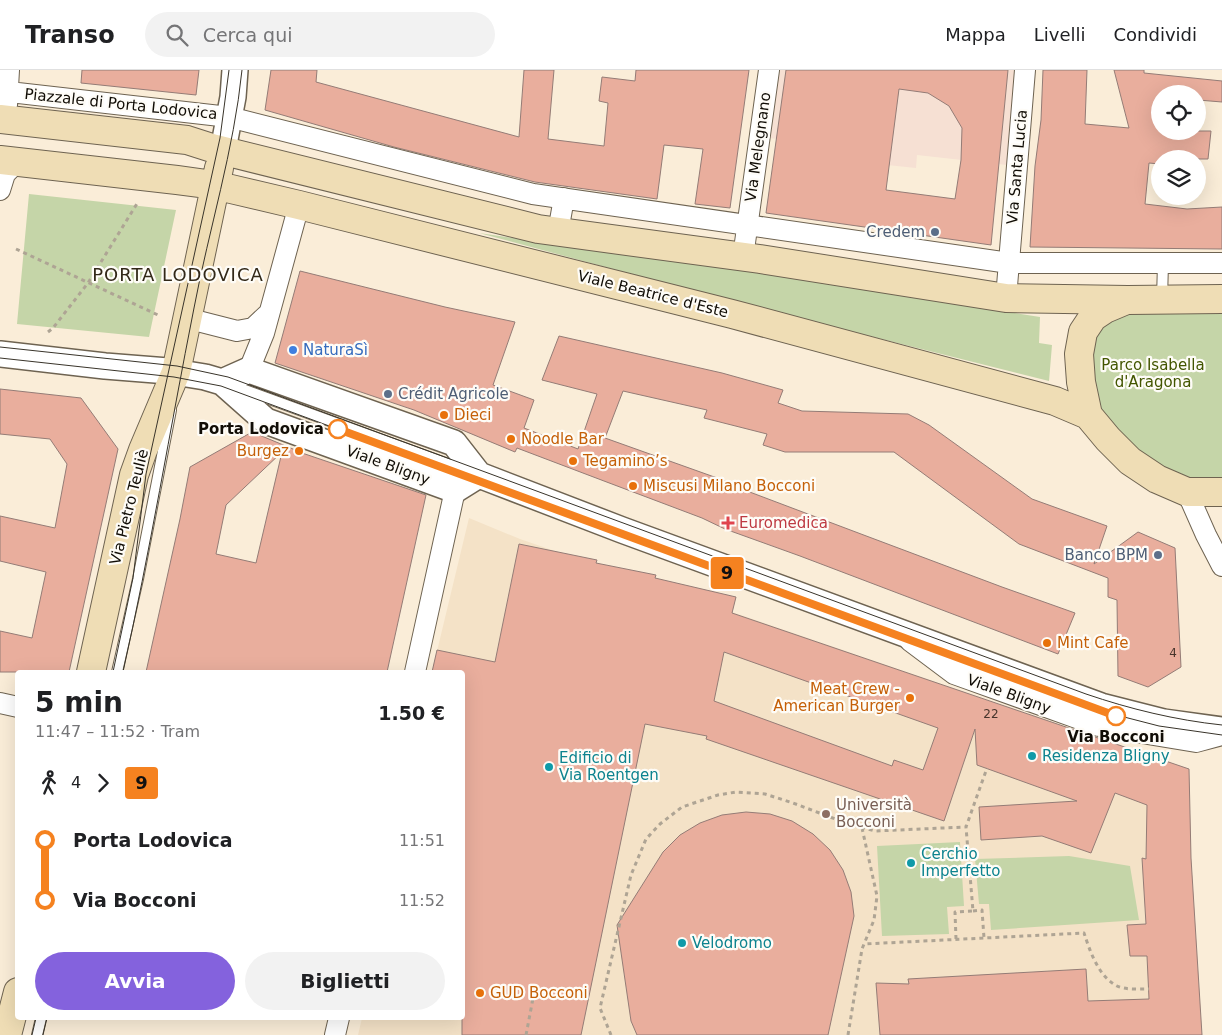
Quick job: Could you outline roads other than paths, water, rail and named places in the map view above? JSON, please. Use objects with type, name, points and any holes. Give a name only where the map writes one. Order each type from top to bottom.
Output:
[{"type":"main road","name":"Piazzale di Porta Lodovica","points":[[3,120],[187,140],[223,150],[214,185],[176,372]]},
{"type":"main road","points":[[223,150],[538,229],[558,232],[742,257],[1006,298],[1222,299]]},
{"type":"main road","points":[[8,161],[214,185]]},
{"type":"main road","name":"Viale Beatrice d'Este","points":[[214,185],[752,320],[1055,401],[1088,415]]},
{"type":"main road","points":[[1128,300],[1104,309],[1093,317],[1083,332],[1079,354],[1081,382],[1088,415],[1130,461],[1157,479],[1187,492],[1222,492]]},
{"type":"main road","name":"Via Pietro Teuliè","points":[[91,670],[134,476],[176,372]]},
{"type":"main road","points":[[8,1035],[11,998]]},
{"type":"street","points":[[3,120],[4,91],[9,70]]},
{"type":"street","points":[[235,70],[229,117],[533,194],[1009,263],[1222,263]]},
{"type":"street","name":"Via Melegnano","points":[[747,224],[769,70]]},
{"type":"street","name":"Via Santa Lucia","points":[[1009,263],[1026,70]]},
{"type":"street","name":"Piazzale di Porta Lodovica","points":[[4,91],[229,117],[223,150]]},
{"type":"street","points":[[0,190],[8,161]]},
{"type":"street","points":[[558,232],[564,198]]},
{"type":"street","points":[[0,354],[176,372],[222,382],[248,370],[264,333],[299,205]]},
{"type":"street","points":[[742,257],[747,224]]},
{"type":"street","points":[[1006,298],[1009,263]]},
{"type":"street","points":[[186,318],[237,331],[253,328],[269,313]]},
{"type":"street","points":[[248,370],[454,443],[479,475],[455,490],[415,670]]},
{"type":"street","name":"Viale Bligny","points":[[222,382],[266,421],[455,490]]},
{"type":"street","name":"Viale Bligny","points":[[479,475],[1101,706],[1164,722],[1222,730]]},
{"type":"street","points":[[1187,492],[1222,566]]},
{"type":"street","name":"Viale Bligny","points":[[896,631],[954,674],[1099,726],[1196,742],[1222,735]]},
{"type":"street","points":[[0,703],[15,706]]},
{"type":"street","points":[[335,1035],[339,1020]]},
{"type":"lane","points":[[1162,299],[1163,263]]},
{"type":"lane","points":[[118,670],[169,428],[176,372]]},
{"type":"lane","name":"Viale Bligny","points":[[222,382],[479,475]]},
{"type":"lane","points":[[37,1035],[41,1020]]},
{"type":"tram line","points":[[113,670],[133,578],[146,474],[220,138],[229,70]]},
{"type":"tram line","points":[[123,670],[200,278],[233,130],[242,70]]},
{"type":"tram line","points":[[0,347],[177,366],[228,377],[1086,694],[1153,713],[1222,725]]},
{"type":"tram line","points":[[0,358],[174,377],[221,386],[1097,710],[1159,726],[1222,735]]},
{"type":"tram line","name":"9","points":[[338,429],[1116,716]]},
{"type":"tram line","points":[[32,1035],[36,1020]]},
{"type":"tram line","points":[[43,1035],[47,1020]]},
{"type":"place","name":"Credem","points":[[935,232]]},
{"type":"place","name":"NaturaSì","points":[[293,350]]},
{"type":"place","name":"Crédit Agricole","points":[[388,394]]},
{"type":"place","name":"Dieci","points":[[444,415]]},
{"type":"place","name":"Porta Lodovica","points":[[338,429]]},
{"type":"place","name":"Noodle Bar","points":[[511,439]]},
{"type":"place","name":"Burgez","points":[[299,451]]},
{"type":"place","name":"Tegamino’s","points":[[573,461]]},
{"type":"place","name":"Miscusi Milano Bocconi","points":[[633,486]]},
{"type":"place","name":"Euromedica","points":[[728,523]]},
{"type":"place","name":"Banco BPM","points":[[1158,555]]},
{"type":"place","name":"Mint Cafe","points":[[1047,643]]},
{"type":"place","name":"Meat Crew - American Burger","points":[[910,698]]},
{"type":"place","name":"Via Bocconi","points":[[1116,716]]},
{"type":"place","name":"Residenza Bligny","points":[[1032,756]]},
{"type":"place","name":"Edificio di Via Roentgen","points":[[549,767]]},
{"type":"place","name":"Università Bocconi","points":[[826,814]]},
{"type":"place","name":"Cerchio Imperfetto","points":[[911,863]]},
{"type":"place","name":"Velodromo","points":[[682,943]]},
{"type":"place","name":"GUD Bocconi","points":[[480,993]]},
{"type":"district","name":"PORTA LODOVICA","points":[[178,275]]},
{"type":"park label","name":"Parco Isabella d'Aragona","points":[[1153,374]]}]
